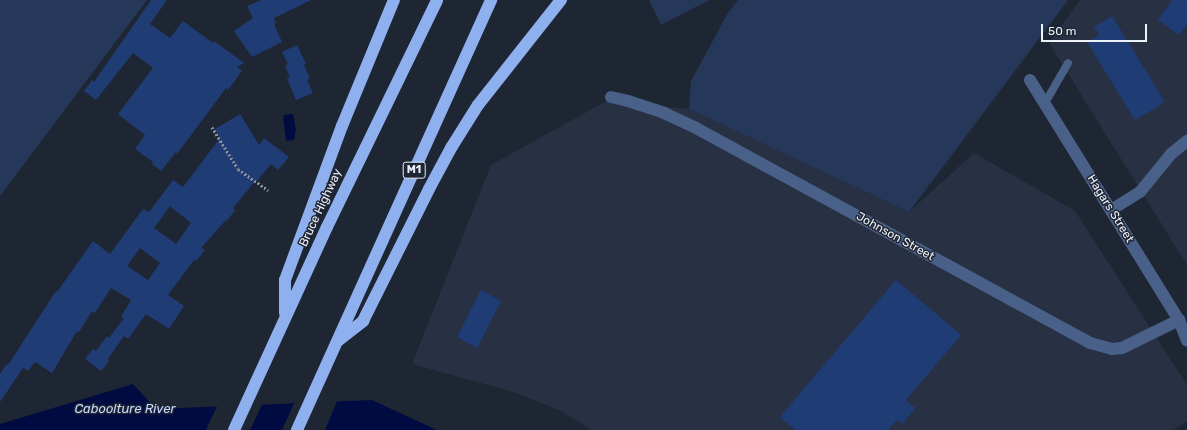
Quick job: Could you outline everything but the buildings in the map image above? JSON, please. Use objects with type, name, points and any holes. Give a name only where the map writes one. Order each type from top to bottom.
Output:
[{"type":"highway","points":[[285,318],[285,280],[345,118],[394,0]]},
{"type":"highway","name":"Bruce Highway","points":[[234,430],[285,318],[437,0]]},
{"type":"highway","name":"M1","points":[[297,430],[491,0]]},
{"type":"highway","points":[[338,340],[363,321],[429,189],[451,148],[478,105],[562,0]]},
{"type":"street","name":"Hagars Street","points":[[1030,80],[1179,320],[1187,341]]},
{"type":"street","name":"Johnson Street","points":[[611,97],[664,113],[696,128],[1090,343],[1112,349],[1122,348],[1179,320]]},
{"type":"street","points":[[1111,210],[1140,192],[1171,154],[1187,141]]},
{"type":"lane","points":[[1045,103],[1068,63]]},
{"type":"path","points":[[212,127],[238,169],[268,190]]},
{"type":"shaded area","points":[[0,0],[147,0],[0,196]]},
{"type":"shaded area","points":[[649,0],[709,0],[661,25]]},
{"type":"shaded area","points":[[738,0],[1068,0],[909,212],[689,109],[691,81],[728,13]]},
{"type":"shaded area","points":[[1080,0],[1187,0],[1187,265],[1049,43]]},
{"type":"shaded area","points":[[605,102],[689,109],[909,212],[974,153],[1075,211],[1187,385],[1187,421],[1173,430],[592,430],[561,411],[514,392],[412,364],[491,165]]},
{"type":"water","points":[[293,114],[296,130],[294,140],[286,141],[283,117],[284,115]]},
{"type":"water","name":"Caboolture River","points":[[133,384],[156,409],[372,400],[437,430],[0,430],[0,424]]},
{"type":"pier","points":[[338,399],[325,430],[282,430],[295,401]]},
{"type":"pier","points":[[263,402],[250,430],[206,430],[218,404]]}]
